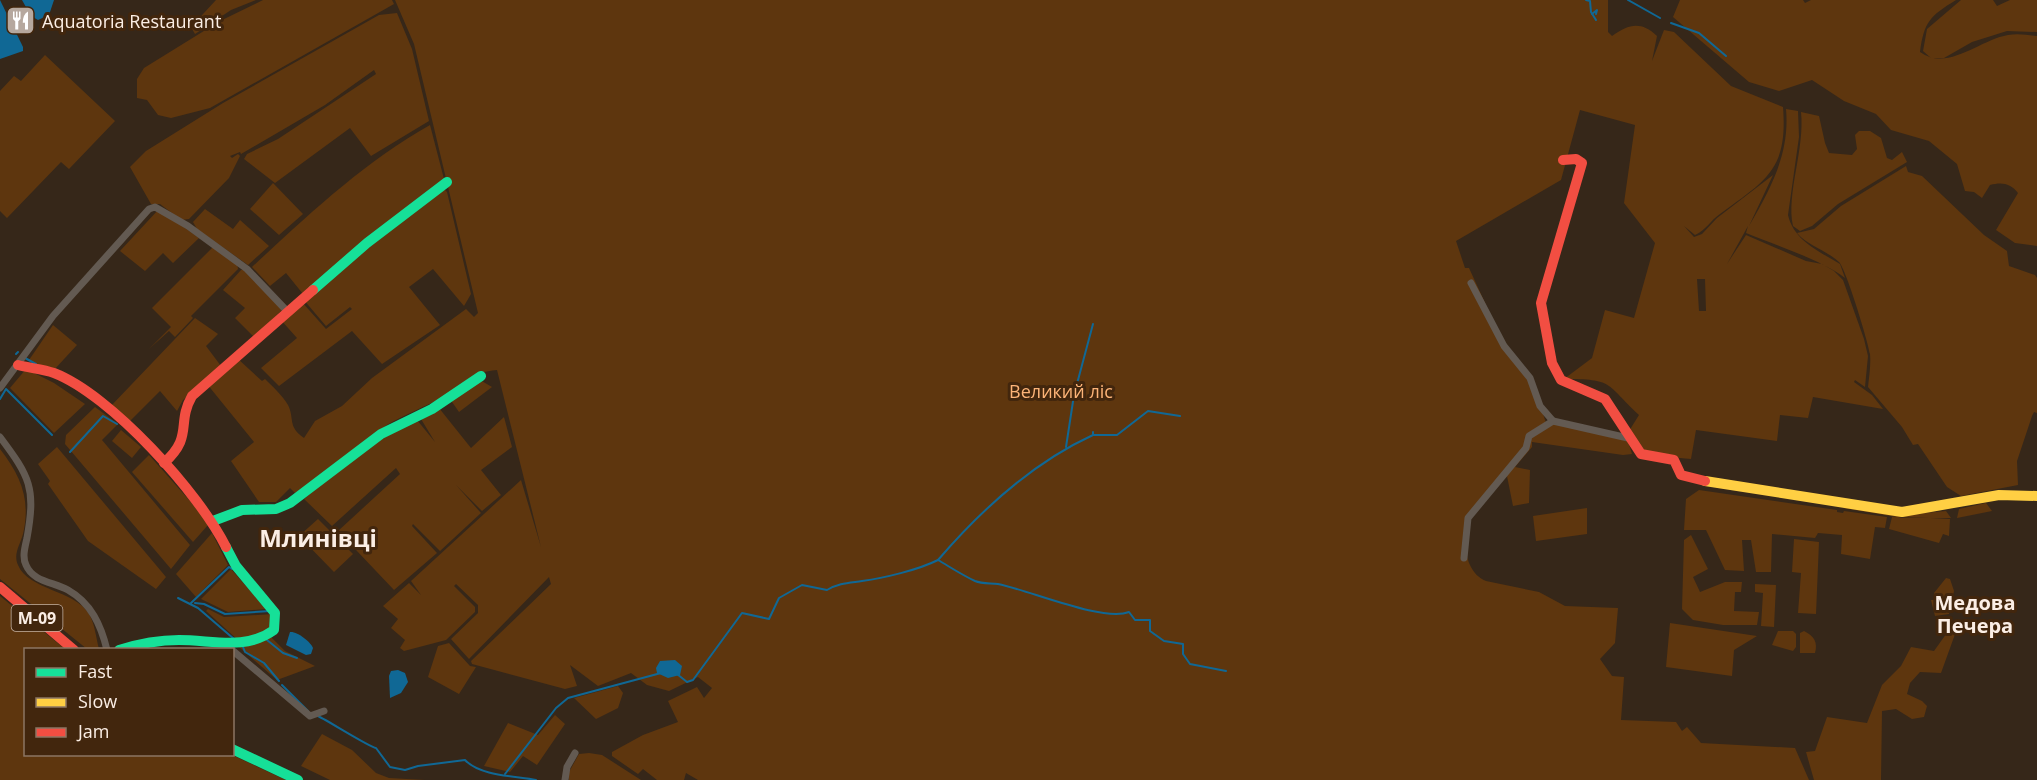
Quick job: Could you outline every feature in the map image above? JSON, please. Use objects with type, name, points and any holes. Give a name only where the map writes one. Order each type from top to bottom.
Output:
[{"type":"street","points":[[1563,160],[1576,159],[1582,163],[1541,303],[1552,363],[1562,380],[1605,399],[1628,438],[1641,454],[1674,460],[1681,475],[1687,478],[1902,512],[1999,495],[2037,496]]},
{"type":"street","points":[[164,463],[182,446],[187,426],[187,404],[192,396],[287,311],[395,220],[447,182]]},
{"type":"street","points":[[0,388],[53,316],[149,209],[155,207],[186,225],[247,268],[287,311]]},
{"type":"street","points":[[1471,284],[1504,346],[1530,378],[1540,406],[1553,421],[1628,438]]},
{"type":"street","points":[[18,364],[54,373],[86,392],[133,430],[213,521],[230,556],[253,589],[273,608],[275,626],[269,635],[229,648],[181,640],[131,648]]},
{"type":"street","points":[[213,521],[242,510],[276,508],[290,503],[372,440],[432,409],[467,383],[481,376]]},
{"type":"street","points":[[1464,558],[1468,518],[1526,448],[1529,436],[1553,421]]},
{"type":"street","points":[[0,438],[20,464],[31,492],[24,554],[26,566],[36,577],[67,589],[89,607],[99,624],[106,648]]},
{"type":"street","name":"М-09","points":[[0,587],[72,648]]},
{"type":"street","points":[[234,652],[276,685],[305,712],[319,713]]},
{"type":"street","points":[[234,750],[298,780]]},
{"type":"street","points":[[565,780],[567,767],[575,753]]},
{"type":"green space","points":[[216,0],[256,0],[231,10],[195,34],[191,27]]},
{"type":"green space","points":[[263,0],[392,0],[394,4],[210,108],[171,118],[158,115],[147,100],[137,98],[137,79],[144,68],[220,21]]},
{"type":"green space","name":"Великий ліс","points":[[395,0],[1608,0],[1608,32],[1612,36],[1635,26],[1651,31],[1657,36],[1652,61],[1664,30],[1674,32],[1731,86],[1783,107],[1782,146],[1771,171],[1750,192],[1717,216],[1699,233],[1695,235],[1684,226],[1694,237],[1702,234],[1717,218],[1773,175],[1749,226],[1765,198],[1782,155],[1786,109],[1798,111],[1799,137],[1788,215],[1791,224],[1802,239],[1840,264],[1845,278],[1823,265],[1843,280],[1864,339],[1868,356],[1865,387],[1855,380],[1854,382],[1872,395],[1883,409],[1813,397],[1808,418],[1780,415],[1777,441],[1696,430],[1691,459],[1647,455],[1629,431],[1639,415],[1614,390],[1608,385],[1592,380],[1564,379],[1592,358],[1605,310],[1634,318],[1655,243],[1624,203],[1635,125],[1580,110],[1561,180],[1456,241],[1465,268],[1469,268],[1503,342],[1531,377],[1547,426],[1554,422],[1628,441],[1632,454],[1623,455],[1532,442],[1532,447],[1515,467],[1530,470],[1529,503],[1513,506],[1507,476],[1471,514],[1466,536],[1467,554],[1473,570],[1486,581],[1539,592],[1565,606],[1618,608],[1615,643],[1600,659],[1612,676],[1624,677],[1621,720],[1676,722],[1682,731],[1687,727],[1701,743],[1795,748],[1809,780],[698,780],[686,773],[684,780],[657,780],[643,769],[638,774],[612,756],[612,752],[643,735],[678,722],[668,701],[697,687],[704,698],[712,688],[698,677],[669,691],[647,685],[631,673],[598,686],[570,665],[577,686],[565,689],[472,664],[471,661],[551,584],[549,577],[469,659],[451,639],[478,613],[478,605],[456,584],[454,586],[475,607],[475,612],[446,640],[404,651],[400,648],[405,640],[391,628],[398,619],[383,606],[409,583],[421,595],[411,581],[521,480],[541,547],[497,370],[481,373],[469,379],[437,400],[387,425],[307,486],[295,493],[290,488],[276,502],[259,502],[231,461],[254,442],[207,384],[237,358],[262,381],[265,379],[280,394],[288,405],[295,430],[304,438],[315,421],[342,406],[372,378],[466,309],[474,317],[478,313],[414,44]],"holes":[[[1748,226],[1746,233],[1822,264],[1806,261],[1746,235],[1727,264]],[[1697,279],[1705,279],[1706,311],[1699,311]]]},
{"type":"green space","points":[[1680,0],[1803,0],[1805,3],[1811,0],[1956,0],[1934,16],[1926,27],[1920,52],[1931,57],[1953,57],[2008,35],[2037,36],[2037,246],[2015,243],[1996,230],[2018,193],[2012,187],[2002,184],[1990,185],[1982,198],[1974,192],[1965,191],[1957,164],[1929,141],[1891,130],[1876,114],[1844,101],[1812,80],[1779,91],[1749,82],[1673,17]]},
{"type":"green space","points":[[1961,0],[1993,0],[1997,6],[2010,0],[2037,0],[2037,32],[2007,31],[1972,42],[1944,58],[1931,58],[1923,51],[1927,29]]},
{"type":"green space","points":[[397,13],[412,49],[429,121],[371,156],[350,128],[275,183],[244,159],[247,154],[278,139],[376,74],[374,70],[325,105],[241,154],[240,152],[230,156],[232,158],[238,154],[240,156],[229,178],[189,219],[181,220],[160,204],[151,204],[130,167],[146,151],[223,103],[379,15]]},
{"type":"green space","points":[[45,55],[115,121],[69,169],[61,162],[7,218],[0,211],[0,91],[14,76],[21,81]]},
{"type":"green space","points":[[1801,112],[1819,116],[1829,153],[1852,155],[1857,149],[1855,135],[1859,131],[1870,131],[1881,138],[1887,158],[1892,160],[1902,152],[1907,162],[1838,204],[1812,226],[1800,231],[1793,226],[1791,213],[1802,126]]},
{"type":"green space","points":[[430,125],[444,179],[303,294],[286,273],[270,286],[252,267],[315,209],[359,173]]},
{"type":"green space","points":[[1906,166],[1908,172],[1922,176],[1984,235],[2007,251],[2009,266],[2035,275],[2037,278],[2037,413],[2034,412],[2032,416],[2017,461],[2018,485],[1961,496],[1947,487],[1918,444],[1913,445],[1902,427],[1868,387],[1870,354],[1842,267],[1834,258],[1797,233],[1814,229],[1841,206]]},
{"type":"green space","points":[[273,183],[303,214],[279,235],[250,209]]},
{"type":"green space","points":[[444,189],[447,192],[471,294],[464,306],[433,269],[409,287],[440,325],[382,364],[352,331],[279,386],[261,368],[297,338],[280,319],[301,301],[326,329],[352,309],[350,307],[326,326],[303,299]]},
{"type":"green space","points":[[159,209],[199,238],[173,263],[163,253],[145,271],[120,251]]},
{"type":"green space","points":[[205,209],[233,229],[240,220],[269,246],[248,265],[197,229],[193,222]]},
{"type":"green space","points":[[213,247],[237,263],[238,269],[191,316],[193,318],[175,337],[169,331],[149,349],[171,327],[152,308]]},
{"type":"green space","points":[[241,270],[244,270],[282,310],[254,337],[235,318],[245,308],[223,290]]},
{"type":"green space","points":[[195,318],[218,334],[206,346],[221,366],[183,400],[177,411],[160,391],[129,422],[110,407]]},
{"type":"green space","points":[[53,325],[77,345],[53,371],[29,360]]},
{"type":"green space","points":[[26,369],[54,383],[85,404],[54,433],[10,388]]},
{"type":"green space","points":[[480,380],[492,387],[459,412],[450,399]]},
{"type":"green space","points":[[95,407],[118,424],[102,440],[190,545],[171,569],[65,444],[66,435]]},
{"type":"green space","points":[[439,408],[471,448],[504,417],[512,447],[481,470],[501,495],[482,511],[456,485],[481,513],[440,551],[413,524],[412,526],[437,553],[394,590],[338,531],[400,474],[396,468],[332,526],[304,499],[365,448],[417,420],[435,442],[421,419]]},
{"type":"green space","points":[[121,430],[141,447],[132,458],[112,441]]},
{"type":"green space","points":[[57,447],[166,577],[156,589],[88,541],[48,484],[50,481],[38,464]]},
{"type":"green space","points":[[0,449],[19,479],[25,499],[25,522],[17,553],[18,565],[31,580],[82,606],[93,622],[99,648],[86,648],[0,579]]},
{"type":"green space","points":[[149,455],[206,519],[208,525],[193,542],[132,472]]},
{"type":"green space","points":[[1699,490],[1837,510],[1843,513],[1844,511],[1887,517],[1885,528],[1875,527],[1870,559],[1841,554],[1842,535],[1818,533],[1815,538],[1772,534],[1771,572],[1756,572],[1751,540],[1742,540],[1744,571],[1725,570],[1706,530],[1684,530],[1686,499]]},
{"type":"green space","points":[[1986,503],[1992,511],[1957,518],[1959,509]]},
{"type":"green space","points":[[1847,506],[1902,515],[1946,511],[1951,518],[1931,518],[1950,519],[1949,536],[1943,534],[1939,543],[1889,529],[1892,517],[1897,517],[1843,508]]},
{"type":"green space","points":[[1587,508],[1587,534],[1536,541],[1533,516]]},
{"type":"green space","points":[[318,519],[353,554],[334,572],[299,536]]},
{"type":"green space","points":[[212,533],[228,565],[196,597],[176,574]]},
{"type":"green space","points":[[1691,535],[1708,569],[1693,577],[1700,592],[1725,582],[1742,582],[1741,592],[1735,592],[1734,611],[1759,612],[1757,625],[1723,625],[1693,620],[1682,609],[1684,540]]},
{"type":"green space","points":[[1794,539],[1819,542],[1816,614],[1798,613],[1801,573],[1792,572]]},
{"type":"green space","points":[[231,569],[266,609],[228,612],[201,599]]},
{"type":"green space","points":[[1946,578],[1950,579],[1954,591],[1949,614],[1935,616],[1931,600],[1935,600],[1934,593]]},
{"type":"green space","points":[[1755,584],[1776,585],[1774,627],[1761,626],[1763,593],[1755,592]]},
{"type":"green space","points":[[0,596],[64,648],[24,648],[24,756],[234,756],[286,780],[0,780]]},
{"type":"green space","points":[[208,609],[224,617],[273,614],[268,633],[239,641],[206,611]]},
{"type":"green space","points":[[1670,623],[1757,636],[1734,650],[1732,676],[1666,667]]},
{"type":"green space","points":[[1958,626],[1941,673],[1920,672],[1910,683],[1907,694],[1927,706],[1924,717],[1912,719],[1896,709],[1882,711],[1881,780],[1814,780],[1806,752],[1815,751],[1827,717],[1867,723],[1882,685],[1901,666],[1911,647],[1934,651],[1949,630]]},
{"type":"green space","points":[[1778,631],[1793,631],[1796,634],[1796,647],[1793,651],[1772,645]]},
{"type":"green space","points":[[1804,631],[1814,640],[1815,653],[1800,653],[1800,633]]},
{"type":"green space","points":[[271,637],[285,651],[315,666],[277,680],[239,647]]},
{"type":"green space","points":[[449,643],[470,666],[476,667],[459,694],[428,677],[438,646]]},
{"type":"green space","points":[[618,686],[623,693],[618,708],[596,719],[574,698]]},
{"type":"green space","points":[[555,715],[565,724],[537,765],[523,756],[510,772],[484,766],[508,723],[538,735]]},
{"type":"green space","points":[[322,734],[352,750],[376,773],[389,778],[425,780],[330,780],[301,766]]},
{"type":"green space","points":[[579,754],[602,755],[641,780],[569,780],[569,772]]},
{"type":"water","points":[[0,0],[23,51],[0,59]]},
{"type":"water","points":[[22,0],[54,0],[49,15],[38,20],[31,16]]},
{"type":"water","points":[[290,632],[300,635],[310,643],[313,648],[311,654],[306,655],[286,645]]},
{"type":"water","points":[[675,660],[682,666],[680,675],[668,678],[657,673],[656,668],[660,661]]},
{"type":"water","points":[[398,670],[405,673],[408,682],[401,693],[390,698],[389,676],[391,671]]},
{"type":"waterway","points":[[1586,0],[1590,1],[1591,12],[1596,20]]},
{"type":"waterway","points":[[1628,0],[1660,18]]},
{"type":"waterway","points":[[1592,14],[1597,10],[1596,14]]},
{"type":"waterway","points":[[1671,23],[1699,33],[1726,56]]},
{"type":"waterway","points":[[1066,447],[1074,395],[1093,324]]},
{"type":"waterway","points":[[25,358],[36,364]]},
{"type":"waterway","points":[[0,399],[6,389],[52,435]]},
{"type":"waterway","points":[[1093,435],[1117,435],[1148,411],[1180,416]]},
{"type":"waterway","points":[[70,452],[103,416],[117,424]]},
{"type":"waterway","points":[[938,560],[972,523],[1009,489],[1049,459],[1093,435],[1093,432]]},
{"type":"waterway","points":[[677,674],[687,682],[693,680],[742,613],[769,619],[779,598],[802,585],[827,590],[844,584],[901,573],[938,560],[978,582],[1011,587],[1102,613],[1129,612],[1135,620],[1150,620],[1150,631],[1164,641],[1183,644],[1183,654],[1190,664],[1226,671]]},
{"type":"waterway","points":[[191,603],[229,567],[232,569]]},
{"type":"waterway","points":[[178,598],[198,608],[234,639]]},
{"type":"waterway","points":[[195,603],[204,604],[225,614],[270,611]]},
{"type":"waterway","points":[[267,640],[283,653],[297,658]]},
{"type":"waterway","points":[[243,647],[245,652],[264,663],[279,681]]},
{"type":"waterway","points":[[505,774],[556,708],[568,698],[661,673]]},
{"type":"waterway","points":[[282,685],[308,711]]},
{"type":"waterway","points":[[318,716],[376,748],[390,767],[405,770],[418,766],[465,760],[489,772],[536,780]]},
{"type":"traffic: fast","points":[[313,290],[367,243],[447,182]]},
{"type":"traffic: fast","points":[[213,521],[242,510],[276,509],[290,503],[381,434],[432,409],[481,376]]},
{"type":"traffic: fast","points":[[126,648],[171,640],[240,642],[252,640],[274,630],[275,613],[236,566],[226,547]]},
{"type":"traffic: fast","points":[[234,750],[298,780]]},
{"type":"traffic: slow","points":[[1705,481],[1902,512],[1999,495],[2037,496]]},
{"type":"traffic: jam","points":[[1563,160],[1576,159],[1582,163],[1541,303],[1552,363],[1561,380],[1605,399],[1641,454],[1674,460],[1681,475],[1705,481]]},
{"type":"traffic: jam","points":[[164,463],[179,445],[187,406],[192,396],[313,290]]},
{"type":"traffic: jam","points":[[18,365],[54,373],[77,385],[126,423],[175,474],[196,500],[226,547]]},
{"type":"traffic: jam","points":[[0,587],[72,648]]},
{"type":"place","name":"Aquatoria Restaurant","points":[[21,21]]},
{"type":"district","name":"Млинівці","points":[[318,537]]},
{"type":"district","name":"Медова Печера","points":[[1975,614]]}]
